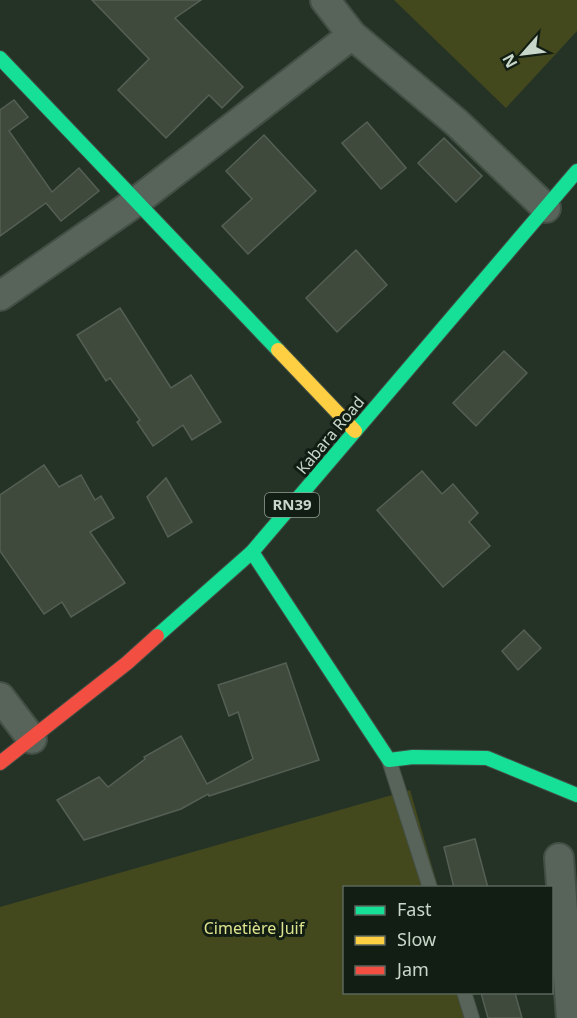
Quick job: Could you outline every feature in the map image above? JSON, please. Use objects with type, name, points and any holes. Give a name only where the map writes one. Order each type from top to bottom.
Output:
[{"type":"street","points":[[326,0],[352,35],[457,123],[546,208]]},
{"type":"street","points":[[0,296],[137,201],[352,35]]},
{"type":"street","points":[[0,58],[355,431]]},
{"type":"street","name":"Kabara Road","points":[[0,763],[128,663],[252,552],[577,171]]},
{"type":"street","points":[[252,552],[389,760],[412,756],[487,758],[577,795]]},
{"type":"street","points":[[0,697],[32,739]]},
{"type":"street","points":[[559,858],[571,1018]]},
{"type":"lane","points":[[389,760],[429,886]]},
{"type":"lane","points":[[464,994],[472,1018]]},
{"type":"green space","points":[[394,0],[577,0],[577,31],[506,108]]},
{"type":"green space","name":"Cimetière Juif","points":[[410,790],[438,886],[343,886],[343,994],[468,994],[475,1018],[0,1018],[0,907]]},
{"type":"building","points":[[92,0],[201,0],[175,18],[243,87],[222,108],[209,95],[166,138],[118,90],[149,59]]},
{"type":"building","points":[[14,100],[28,117],[9,131],[52,192],[79,168],[99,191],[61,221],[46,203],[0,236],[0,110]]},
{"type":"building","points":[[367,122],[406,168],[381,189],[342,143]]},
{"type":"building","points":[[264,135],[316,191],[248,254],[222,226],[252,199],[226,171]]},
{"type":"building","points":[[444,138],[482,176],[456,202],[418,163]]},
{"type":"building","points":[[356,250],[387,285],[337,332],[306,298]]},
{"type":"building","points":[[120,308],[171,388],[191,375],[221,422],[192,440],[183,425],[153,446],[137,422],[140,420],[110,378],[106,381],[77,335]]},
{"type":"building","points":[[504,351],[527,373],[476,426],[453,403]]},
{"type":"building","points":[[44,465],[59,487],[81,475],[95,500],[101,496],[114,518],[90,532],[125,583],[71,617],[62,602],[44,614],[0,551],[0,495]]},
{"type":"building","points":[[422,471],[442,494],[453,484],[478,513],[469,522],[490,546],[443,587],[377,510]]},
{"type":"building","points":[[166,478],[192,522],[168,537],[147,497]]},
{"type":"building","points":[[524,630],[541,648],[518,670],[502,651]]},
{"type":"building","points":[[286,663],[319,760],[209,796],[208,794],[181,809],[84,840],[57,800],[99,777],[108,787],[145,759],[144,757],[181,736],[207,784],[253,759],[238,712],[229,716],[218,685]]},
{"type":"building","points":[[475,839],[487,886],[454,886],[444,847]]},
{"type":"building","points":[[481,994],[515,994],[522,1018],[488,1018]]},
{"type":"traffic: fast","points":[[0,58],[278,350]]},
{"type":"traffic: fast","points":[[157,636],[252,552],[577,171]]},
{"type":"traffic: fast","points":[[252,552],[389,760],[413,757],[487,758],[577,795]]},
{"type":"traffic: slow","points":[[278,350],[355,431]]},
{"type":"traffic: jam","points":[[0,763],[127,663],[157,636]]}]
